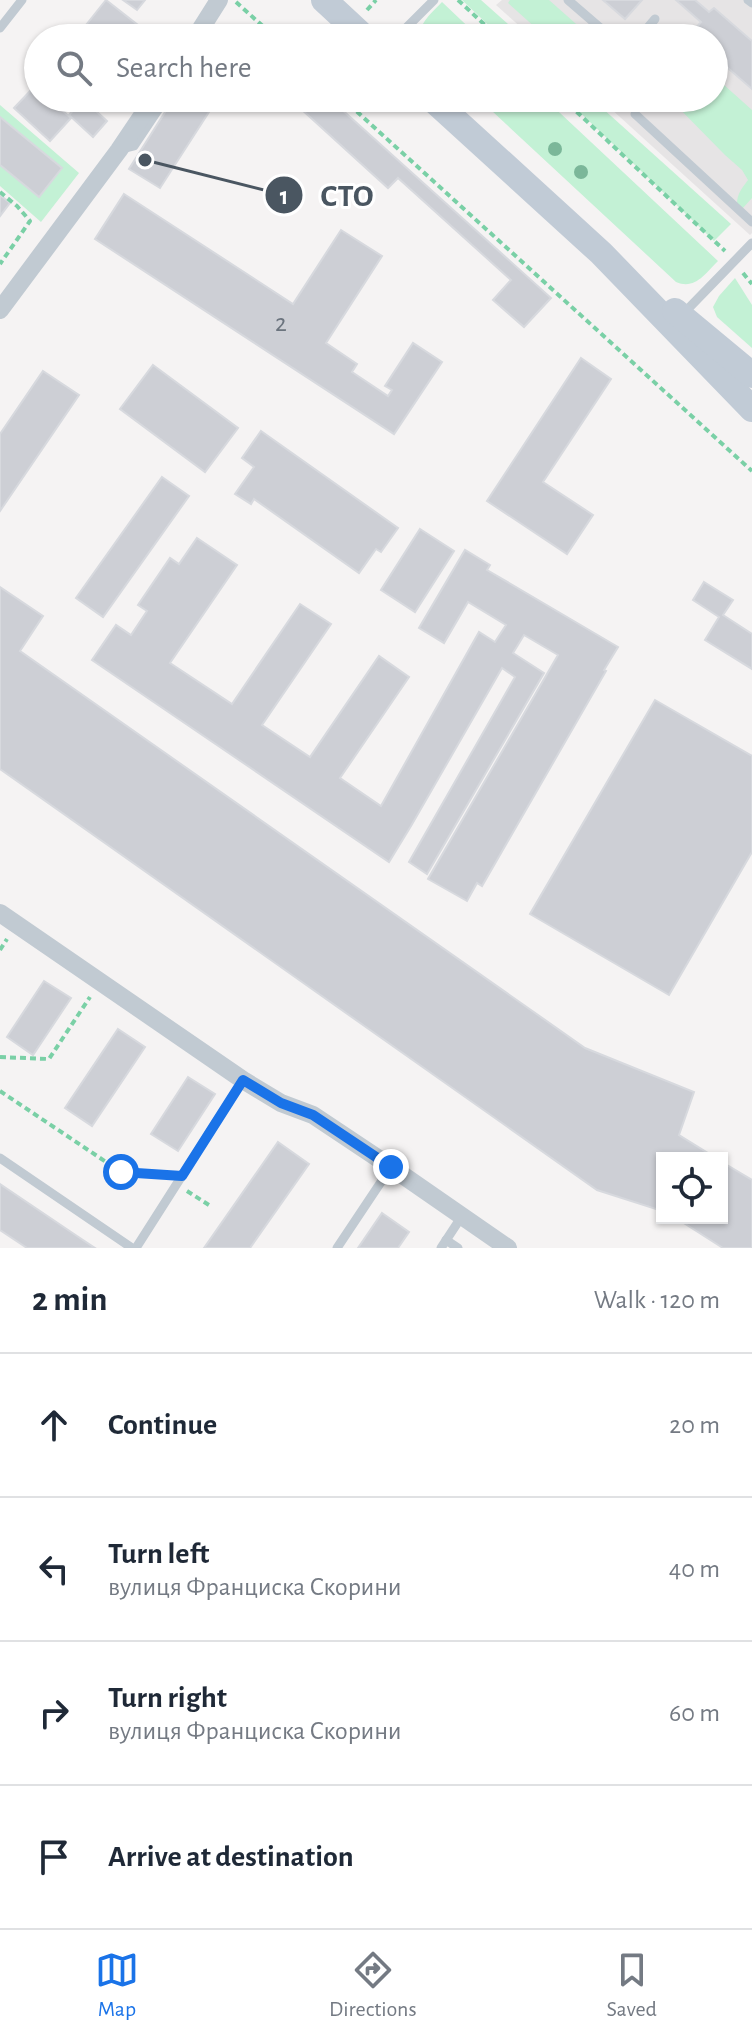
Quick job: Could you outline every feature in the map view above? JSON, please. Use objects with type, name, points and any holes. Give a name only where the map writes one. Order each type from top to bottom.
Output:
[{"type":"main road","points":[[324,0],[350,24]]},
{"type":"main road","points":[[446,112],[601,253],[752,375]]},
{"type":"main road","points":[[601,253],[752,409]]},
{"type":"street","points":[[204,24],[219,0]]},
{"type":"street","points":[[0,310],[145,112]]},
{"type":"street","points":[[0,913],[243,1080],[281,1103],[313,1115],[508,1248]]},
{"type":"lane","points":[[0,28],[22,0]]},
{"type":"lane","points":[[410,24],[434,0]]},
{"type":"lane","points":[[568,0],[596,24]]},
{"type":"lane","points":[[651,24],[655,19]]},
{"type":"lane","points":[[119,150],[134,146],[157,112]]},
{"type":"lane","points":[[635,114],[752,222]]},
{"type":"lane","points":[[681,316],[752,243]]},
{"type":"lane","points":[[0,1158],[134,1248],[243,1080]]},
{"type":"lane","points":[[337,1248],[391,1167]]},
{"type":"lane","points":[[458,1248],[444,1244],[462,1216]]},
{"type":"path","points":[[234,0],[261,24]]},
{"type":"path","points":[[458,0],[484,24]]},
{"type":"path","points":[[357,112],[751,470]]},
{"type":"path","points":[[577,112],[727,253]]},
{"type":"path","points":[[0,192],[30,221],[0,264]]},
{"type":"path","points":[[744,273],[752,284]]},
{"type":"path","points":[[0,1057],[49,1059],[92,995]]},
{"type":"path","points":[[0,1091],[121,1172],[179,1180],[212,1207]]},
{"type":"shaded area","points":[[502,0],[752,0],[752,233],[750,235],[614,112],[728,112],[728,24],[517,24],[496,5]]},
{"type":"green space","points":[[462,0],[481,0],[508,24],[487,24]]},
{"type":"green space","points":[[510,0],[549,0],[576,24],[531,24],[508,3]]},
{"type":"green space","points":[[442,2],[465,24],[423,24]]},
{"type":"green space","points":[[728,89],[752,110],[752,198],[742,209],[737,204],[738,197],[748,180],[683,112],[728,112]]},
{"type":"green space","points":[[0,105],[79,173],[41,222],[0,186],[0,165],[39,197],[62,169],[0,117]]},
{"type":"green space","points":[[493,112],[559,112],[718,261],[694,282],[676,282]]},
{"type":"green space","points":[[580,112],[607,112],[731,224],[714,241]]},
{"type":"green space","points":[[735,278],[752,305],[752,348],[717,317],[713,307]]},
{"type":"building","points":[[106,0],[137,24],[87,24]]},
{"type":"building","points":[[123,0],[145,0],[137,10]]},
{"type":"building","points":[[603,0],[642,0],[625,19]]},
{"type":"building","points":[[676,0],[695,0],[709,12],[714,8],[752,41],[752,89],[728,68],[728,24],[699,24],[701,22]]},
{"type":"building","points":[[24,98],[24,112],[64,112],[71,118],[50,141],[14,108]]},
{"type":"building","points":[[72,112],[97,112],[107,121],[93,137],[69,115]]},
{"type":"building","points":[[165,112],[209,112],[160,188],[129,169]]},
{"type":"building","points":[[304,112],[345,112],[551,298],[524,327],[493,300],[511,280],[398,178],[388,188]]},
{"type":"building","points":[[0,117],[62,168],[39,197],[0,165]]},
{"type":"building","points":[[124,194],[293,304],[341,230],[382,256],[326,343],[357,364],[352,372],[388,396],[392,390],[385,386],[413,343],[442,362],[394,434],[95,239]]},
{"type":"building","points":[[0,195],[10,203],[0,216]]},
{"type":"building","points":[[581,358],[611,379],[543,482],[593,515],[567,554],[487,501]]},
{"type":"building","points":[[153,365],[238,428],[205,472],[120,409]]},
{"type":"building","points":[[43,371],[79,395],[0,511],[0,434]]},
{"type":"building","points":[[261,431],[398,528],[381,552],[376,549],[359,573],[254,499],[251,504],[235,494],[254,467],[242,458]]},
{"type":"building","points":[[162,477],[189,496],[103,617],[76,598]]},
{"type":"building","points":[[420,529],[454,551],[415,612],[381,590]]},
{"type":"building","points":[[197,538],[237,565],[170,663],[232,704],[300,604],[331,624],[262,725],[310,757],[379,656],[409,677],[340,778],[381,806],[479,632],[495,642],[506,625],[468,602],[444,643],[419,628],[465,550],[490,565],[487,570],[618,647],[482,886],[477,883],[467,901],[428,879],[558,655],[524,635],[513,653],[544,673],[427,874],[409,862],[515,677],[502,668],[389,862],[92,660],[116,625],[131,635],[147,611],[138,605],[170,558],[179,564]]},
{"type":"building","points":[[704,582],[733,600],[723,615],[752,634],[752,669],[705,640],[719,617],[693,600]]},
{"type":"building","points":[[0,587],[43,616],[20,651],[585,1048],[694,1092],[679,1135],[706,1152],[656,1152],[656,1209],[597,1190],[0,769]]},
{"type":"building","points":[[655,700],[752,756],[752,852],[669,995],[530,914]]},
{"type":"building","points":[[44,981],[71,998],[33,1055],[7,1037]]},
{"type":"building","points":[[118,1029],[145,1047],[92,1126],[65,1108]]},
{"type":"building","points":[[188,1077],[215,1094],[178,1151],[151,1134]]},
{"type":"building","points":[[278,1142],[309,1164],[250,1248],[204,1248]]},
{"type":"building","points":[[728,1166],[752,1180],[752,1248],[723,1248],[685,1224],[728,1224]]},
{"type":"building","points":[[0,1184],[95,1248],[27,1248],[0,1230]]},
{"type":"building","points":[[382,1213],[409,1232],[398,1248],[358,1248]]},
{"type":"place","name":"СТО","points":[[145,160]]},
{"type":"route","points":[[121,1172],[182,1176],[243,1080],[281,1103],[313,1115],[391,1167]]}]
